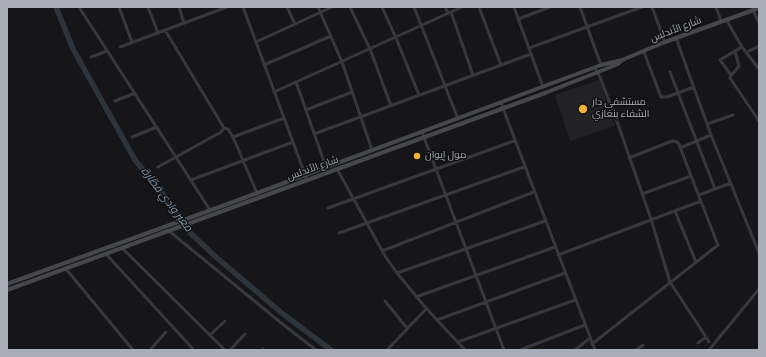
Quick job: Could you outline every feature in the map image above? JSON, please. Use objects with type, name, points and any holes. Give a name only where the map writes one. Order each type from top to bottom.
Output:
[{"type":"main road","name":"شارع الأندلس","points":[[7,290],[177,228],[306,177],[326,167],[458,118],[502,106],[543,87],[601,65],[622,60],[644,52],[665,42],[759,8]]},
{"type":"main road","name":"شارع الأندلس","points":[[7,284],[257,193],[306,177],[337,169],[502,106],[598,72],[618,64],[622,60]]},
{"type":"street","points":[[79,7],[210,210]]},
{"type":"street","points":[[119,7],[132,42]]},
{"type":"street","points":[[148,7],[158,33]]},
{"type":"street","points":[[179,7],[184,23]]},
{"type":"street","points":[[210,7],[212,12]]},
{"type":"street","points":[[120,47],[227,7]]},
{"type":"street","points":[[243,7],[306,177]]},
{"type":"street","points":[[287,7],[294,24]]},
{"type":"street","points":[[318,7],[342,62],[372,150]]},
{"type":"street","points":[[256,42],[332,7]]},
{"type":"street","points":[[350,7],[370,49],[391,106]]},
{"type":"street","points":[[382,7],[419,95]]},
{"type":"street","points":[[414,7],[458,118]]},
{"type":"street","points":[[445,7],[449,13],[474,75]]},
{"type":"street","points":[[274,92],[462,7]]},
{"type":"street","points":[[479,7],[501,65]]},
{"type":"street","points":[[514,7],[543,87]]},
{"type":"street","points":[[518,18],[550,7]]},
{"type":"street","points":[[580,7],[601,65]]},
{"type":"street","points":[[529,48],[642,7]]},
{"type":"street","points":[[652,7],[665,42]]},
{"type":"street","points":[[716,7],[721,21]]},
{"type":"street","points":[[753,10],[759,22]]},
{"type":"street","points":[[726,19],[742,46],[759,69]]},
{"type":"street","points":[[165,30],[224,128],[228,129],[233,137],[257,193]]},
{"type":"street","points":[[264,65],[331,36]]},
{"type":"street","points":[[676,38],[711,135],[759,253]]},
{"type":"street","points":[[732,75],[720,60],[742,46]]},
{"type":"street","points":[[747,52],[759,46]]},
{"type":"street","points":[[91,57],[107,51]]},
{"type":"street","points":[[735,51],[739,66],[730,78],[759,122]]},
{"type":"street","points":[[644,52],[661,97],[663,98],[694,87]]},
{"type":"street","points":[[314,134],[531,54]]},
{"type":"street","points":[[595,68],[598,72],[642,194],[670,282],[710,342]]},
{"type":"street","points":[[670,72],[715,189]]},
{"type":"street","points":[[296,82],[326,167]]},
{"type":"street","points":[[306,110],[352,92]]},
{"type":"street","points":[[115,101],[135,93]]},
{"type":"street","points":[[502,106],[594,350]]},
{"type":"street","points":[[707,124],[733,115]]},
{"type":"street","points":[[233,137],[284,118]]},
{"type":"street","points":[[132,137],[157,127]]},
{"type":"street","points":[[158,167],[221,132],[224,128]]},
{"type":"street","points":[[422,132],[504,350]]},
{"type":"street","points":[[680,148],[711,135]]},
{"type":"street","points":[[328,208],[514,141]]},
{"type":"street","points":[[592,344],[718,245],[677,142],[672,141],[629,158]]},
{"type":"street","points":[[191,180],[293,142]]},
{"type":"street","points":[[339,233],[524,167]]},
{"type":"street","points":[[337,169],[382,251],[397,273],[426,309],[465,350]]},
{"type":"street","points":[[642,194],[691,176]]},
{"type":"street","points":[[699,195],[731,183]]},
{"type":"street","points":[[382,251],[534,192]]},
{"type":"street","points":[[558,256],[701,201]]},
{"type":"street","points":[[675,211],[696,262]]},
{"type":"street","points":[[397,273],[545,220]]},
{"type":"street","points":[[169,231],[316,350]]},
{"type":"street","points":[[416,297],[555,247]]},
{"type":"street","points":[[122,248],[225,350]]},
{"type":"street","points":[[106,254],[194,350]]},
{"type":"street","points":[[66,269],[133,350]]},
{"type":"street","points":[[437,320],[565,273]]},
{"type":"street","points":[[709,350],[759,288]]},
{"type":"street","points":[[458,342],[575,300]]},
{"type":"street","points":[[385,302],[407,328]]},
{"type":"street","points":[[387,350],[426,309]]},
{"type":"street","points":[[210,335],[225,321]]},
{"type":"street","points":[[520,350],[585,325]]},
{"type":"street","points":[[150,350],[166,332]]},
{"type":"street","points":[[230,350],[245,334]]},
{"type":"street","points":[[698,342],[706,336]]},
{"type":"street","points":[[574,350],[590,338]]},
{"type":"street","points":[[636,350],[643,345]]},
{"type":"shaded area","points":[[599,80],[615,126],[570,141],[555,95]]},
{"type":"waterway","name":"معبر وادي قطّارة","points":[[56,7],[73,49],[135,160],[171,204],[185,228],[216,257],[283,314],[331,350]]},
{"type":"place","name":"مستشفى دار الشفاء بنغازي","points":[[583,109]]},
{"type":"place","name":"مول إيوان","points":[[417,156]]}]
